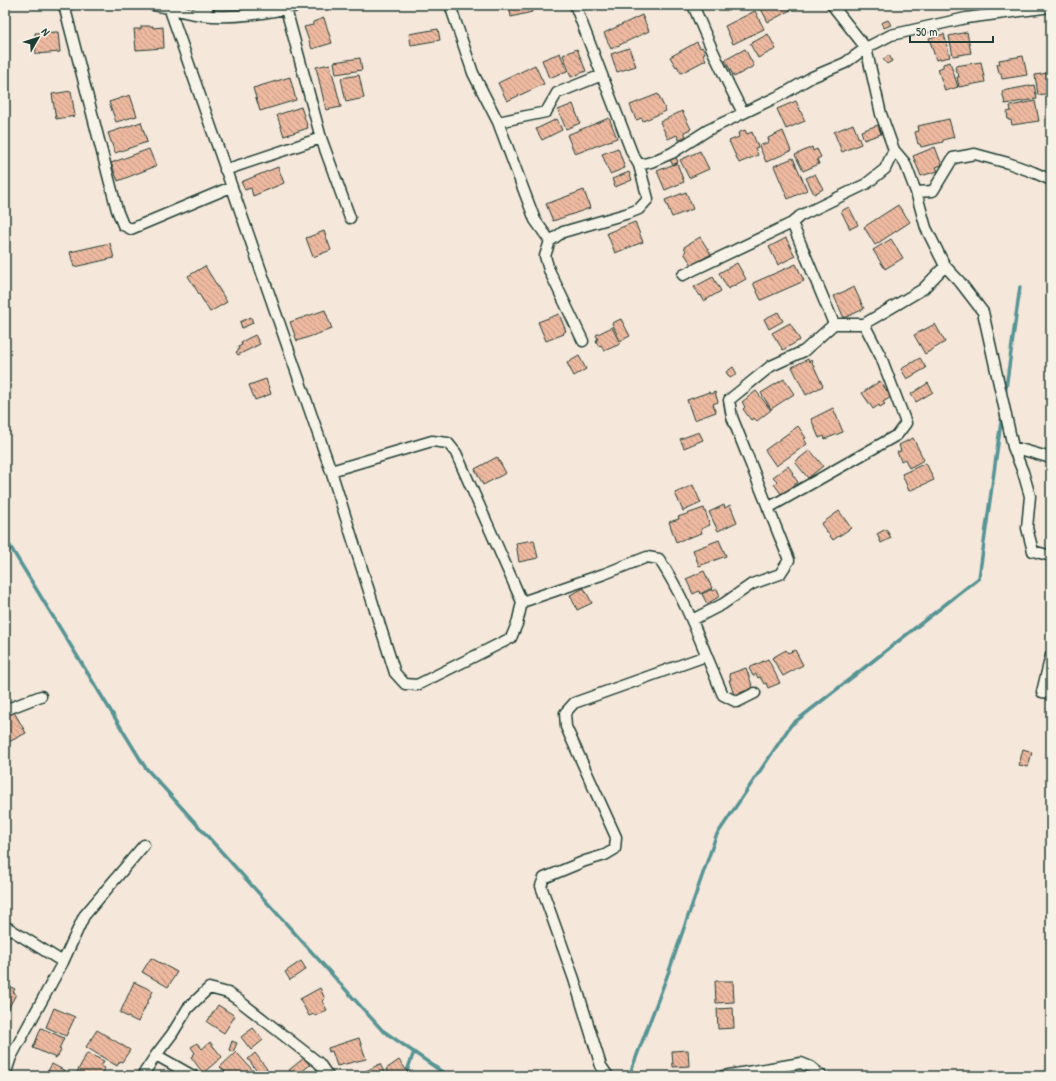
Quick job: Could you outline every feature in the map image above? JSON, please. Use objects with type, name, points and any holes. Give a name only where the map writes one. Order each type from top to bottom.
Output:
[{"type":"street","points":[[64,5],[122,225],[130,229],[231,187]]},
{"type":"street","points":[[153,5],[169,7],[202,15],[227,16],[286,9],[301,5]]},
{"type":"street","points":[[196,13],[210,5]]},
{"type":"street","points":[[450,5],[473,73],[498,122],[535,220],[550,241]]},
{"type":"street","points":[[575,5],[632,152],[639,165],[648,199],[639,209],[563,232],[550,241],[545,256],[549,270],[584,341]]},
{"type":"street","points":[[693,5],[718,64],[743,113]]},
{"type":"street","points":[[832,5],[866,48],[882,114],[894,150],[905,163],[916,192],[926,228],[945,266],[960,282],[983,312],[1013,447],[1023,472],[1030,496],[1027,528],[1033,551],[1051,556]]},
{"type":"street","points":[[639,165],[651,162],[672,153],[708,130],[783,94],[812,77],[844,63],[866,48],[890,35],[966,18],[1051,6]]},
{"type":"street","points":[[169,7],[331,471],[395,673],[405,684],[417,685],[511,638],[517,624],[522,602],[456,452],[448,443],[432,441],[331,471]]},
{"type":"street","points":[[286,9],[321,138],[350,218]]},
{"type":"street","points":[[498,122],[546,112],[558,93],[602,74]]},
{"type":"street","points":[[225,170],[321,138]]},
{"type":"street","points":[[683,275],[792,223],[800,216],[866,184],[885,169],[894,150]]},
{"type":"street","points":[[916,192],[933,191],[953,158],[974,154],[1015,165],[1051,180]]},
{"type":"street","points":[[792,223],[834,324]]},
{"type":"street","points":[[692,620],[723,604],[752,584],[780,574],[789,560],[732,417],[729,400],[771,366],[804,351],[834,324],[864,324],[923,289],[945,266]]},
{"type":"street","points":[[768,508],[897,435],[906,423],[881,357],[864,324]]},
{"type":"street","points":[[1013,447],[1051,458]]},
{"type":"street","points":[[522,602],[604,574],[647,557],[659,559],[669,573],[692,620],[723,695],[737,702],[755,693]]},
{"type":"street","points":[[1051,655],[1042,692],[1051,693]]},
{"type":"street","points":[[608,1076],[602,1066],[574,979],[541,886],[544,878],[605,855],[615,849],[616,837],[566,727],[565,713],[574,702],[706,656]]},
{"type":"street","points":[[5,710],[41,696]]},
{"type":"street","points":[[5,1074],[5,1070],[11,1057],[63,962],[84,916],[144,845]]},
{"type":"street","points":[[5,926],[63,962]]},
{"type":"street","points":[[142,1076],[172,1034],[188,1008],[209,988],[228,993],[237,999],[319,1063],[328,1076]]},
{"type":"street","points":[[156,1055],[193,1076]]},
{"type":"street","points":[[723,1076],[801,1063],[811,1067],[822,1076]]},
{"type":"building","points":[[509,5],[530,5],[532,12],[511,17]]},
{"type":"building","points":[[764,5],[798,6],[768,22],[760,7]]},
{"type":"building","points":[[755,11],[764,29],[733,44],[725,26]]},
{"type":"building","points":[[642,15],[649,31],[611,49],[604,33]]},
{"type":"building","points":[[324,18],[332,43],[312,49],[304,27],[313,25],[313,22]]},
{"type":"building","points":[[888,20],[891,25],[884,28],[881,23]]},
{"type":"building","points":[[141,26],[153,26],[153,28],[163,27],[164,48],[136,50],[134,29],[141,29]]},
{"type":"building","points":[[438,29],[440,40],[411,45],[409,34]]},
{"type":"building","points":[[58,32],[60,52],[36,54],[35,33]]},
{"type":"building","points":[[967,32],[971,53],[953,56],[949,36]]},
{"type":"building","points":[[768,34],[776,49],[758,58],[750,44]]},
{"type":"building","points":[[944,34],[950,57],[936,60],[929,38]]},
{"type":"building","points":[[697,42],[705,53],[703,54],[706,60],[681,73],[670,57]]},
{"type":"building","points":[[629,48],[636,66],[617,72],[611,54]]},
{"type":"building","points":[[577,49],[586,71],[571,77],[563,55]]},
{"type":"building","points":[[745,49],[754,66],[734,77],[725,60]]},
{"type":"building","points":[[560,53],[567,71],[549,78],[542,60]]},
{"type":"building","points":[[889,55],[892,61],[887,64],[883,59]]},
{"type":"building","points":[[1023,56],[1027,75],[1002,79],[997,64],[1000,64],[999,60]]},
{"type":"building","points":[[360,58],[362,70],[336,74],[334,62]]},
{"type":"building","points":[[950,62],[958,87],[945,91],[938,69],[943,67],[943,64]]},
{"type":"building","points":[[981,62],[985,82],[959,87],[957,77],[959,77],[955,66]]},
{"type":"building","points":[[330,64],[341,107],[326,110],[316,67]]},
{"type":"building","points":[[535,65],[544,84],[507,101],[498,83]]},
{"type":"building","points":[[1048,73],[1051,93],[1038,95],[1035,75]]},
{"type":"building","points":[[359,75],[364,98],[346,102],[341,78]]},
{"type":"building","points":[[290,77],[296,100],[260,111],[253,88]]},
{"type":"building","points":[[1034,85],[1037,99],[1005,104],[1002,91]]},
{"type":"building","points":[[71,91],[75,116],[56,119],[52,94]]},
{"type":"building","points":[[658,94],[666,111],[643,121],[642,118],[636,120],[630,105]]},
{"type":"building","points":[[130,95],[137,116],[116,122],[109,102]]},
{"type":"building","points":[[796,101],[805,121],[786,129],[777,109]]},
{"type":"building","points":[[1035,101],[1039,121],[1012,125],[1011,120],[1008,120],[1007,112],[1011,111],[1010,106]]},
{"type":"building","points":[[573,104],[580,123],[566,129],[558,110]]},
{"type":"building","points":[[301,107],[308,128],[284,136],[277,115]]},
{"type":"building","points":[[682,111],[691,129],[684,132],[686,136],[679,140],[677,135],[668,139],[660,122]]},
{"type":"building","points":[[609,118],[617,138],[575,154],[567,135]]},
{"type":"building","points":[[557,119],[562,130],[542,140],[536,129]]},
{"type":"building","points":[[949,119],[954,137],[943,140],[943,142],[921,147],[920,144],[918,144],[915,132],[919,131],[918,126]]},
{"type":"building","points":[[141,122],[147,142],[115,153],[108,133]]},
{"type":"building","points":[[853,124],[861,144],[842,152],[834,132]]},
{"type":"building","points":[[878,125],[881,134],[864,140],[861,131]]},
{"type":"building","points":[[745,130],[747,134],[752,132],[758,147],[755,148],[758,155],[739,163],[729,141],[739,137],[738,133]]},
{"type":"building","points":[[783,131],[791,151],[766,162],[759,146],[769,142],[768,138]]},
{"type":"building","points":[[812,147],[813,151],[817,149],[821,157],[817,159],[819,164],[803,171],[795,155]]},
{"type":"building","points":[[935,147],[942,165],[936,167],[938,171],[921,176],[913,156]]},
{"type":"building","points":[[618,148],[625,168],[610,174],[602,154]]},
{"type":"building","points":[[149,149],[156,166],[118,181],[111,163]]},
{"type":"building","points":[[700,151],[709,169],[689,178],[680,160]]},
{"type":"building","points":[[676,157],[678,162],[673,165],[670,160]]},
{"type":"building","points":[[793,158],[807,190],[788,199],[774,166]]},
{"type":"building","points":[[677,163],[684,182],[665,190],[657,171]]},
{"type":"building","points":[[278,167],[284,183],[253,196],[251,188],[245,190],[241,182]]},
{"type":"building","points":[[629,172],[632,180],[615,187],[612,179]]},
{"type":"building","points":[[815,174],[823,189],[814,194],[806,178]]},
{"type":"building","points":[[584,190],[590,208],[553,221],[546,204]]},
{"type":"building","points":[[686,192],[693,209],[672,217],[665,200]]},
{"type":"building","points":[[898,205],[910,222],[875,245],[864,227]]},
{"type":"building","points":[[849,207],[858,225],[850,229],[841,211]]},
{"type":"building","points":[[635,222],[643,242],[615,253],[607,233]]},
{"type":"building","points":[[324,231],[331,250],[313,257],[306,238]]},
{"type":"building","points":[[700,237],[711,254],[692,265],[684,253],[686,251],[684,247]]},
{"type":"building","points":[[786,238],[795,256],[778,265],[769,247]]},
{"type":"building","points":[[891,239],[903,258],[885,269],[873,250]]},
{"type":"building","points":[[110,243],[114,258],[74,267],[70,252]]},
{"type":"building","points":[[737,263],[746,279],[728,289],[719,273]]},
{"type":"building","points":[[796,264],[804,281],[761,300],[753,283]]},
{"type":"building","points":[[205,266],[227,302],[210,312],[188,276]]},
{"type":"building","points":[[713,277],[721,291],[704,301],[694,287]]},
{"type":"building","points":[[854,287],[864,309],[844,318],[834,296]]},
{"type":"building","points":[[325,310],[332,329],[297,341],[290,322]]},
{"type":"building","points":[[778,312],[783,321],[769,329],[764,319]]},
{"type":"building","points":[[559,314],[566,331],[563,333],[564,334],[546,341],[538,322]]},
{"type":"building","points":[[251,317],[253,323],[242,328],[240,322]]},
{"type":"building","points":[[621,319],[630,336],[620,341],[612,323]]},
{"type":"building","points":[[790,323],[800,340],[783,350],[772,333]]},
{"type":"building","points":[[935,324],[945,342],[925,354],[914,335]]},
{"type":"building","points":[[612,327],[620,344],[604,351],[601,345],[598,346],[596,340],[598,339],[596,335]]},
{"type":"building","points":[[255,335],[260,344],[238,355],[236,352],[239,350],[238,347],[242,345],[241,342]]},
{"type":"building","points":[[579,356],[586,369],[574,376],[567,363]]},
{"type":"building","points":[[920,358],[926,368],[907,379],[901,369]]},
{"type":"building","points":[[808,359],[809,362],[811,360],[823,386],[806,395],[792,367]]},
{"type":"building","points":[[733,367],[737,374],[730,378],[726,372]]},
{"type":"building","points":[[266,379],[271,394],[255,400],[249,385]]},
{"type":"building","points":[[784,379],[794,394],[771,409],[761,393]]},
{"type":"building","points":[[880,381],[891,397],[883,402],[885,404],[880,407],[879,405],[873,409],[862,393]]},
{"type":"building","points":[[928,383],[933,392],[916,402],[911,394]]},
{"type":"building","points":[[756,391],[771,410],[757,421],[754,418],[751,420],[743,409],[745,407],[742,402]]},
{"type":"building","points":[[709,392],[710,394],[715,392],[718,402],[713,404],[716,412],[694,420],[687,400]]},
{"type":"building","points":[[833,408],[843,432],[825,439],[824,436],[819,438],[811,419]]},
{"type":"building","points":[[798,426],[806,438],[804,439],[807,444],[776,466],[765,450]]},
{"type":"building","points":[[699,432],[703,440],[684,448],[680,439]]},
{"type":"building","points":[[913,438],[924,460],[909,468],[905,459],[901,461],[897,452],[901,451],[899,445]]},
{"type":"building","points":[[810,450],[823,466],[808,478],[795,462]]},
{"type":"building","points":[[497,457],[506,473],[483,485],[475,469]]},
{"type":"building","points":[[926,463],[934,480],[909,491],[902,474]]},
{"type":"building","points":[[788,466],[798,482],[782,495],[774,484],[777,481],[773,477]]},
{"type":"building","points":[[693,485],[701,503],[683,511],[675,493]]},
{"type":"building","points":[[724,505],[725,508],[730,505],[737,522],[718,531],[709,512]]},
{"type":"building","points":[[704,508],[710,525],[701,529],[702,533],[676,542],[669,522],[679,519],[678,517]]},
{"type":"building","points":[[839,511],[851,528],[833,540],[821,524]]},
{"type":"building","points":[[886,529],[891,538],[881,543],[877,534]]},
{"type":"building","points":[[534,540],[538,558],[519,562],[516,543]]},
{"type":"building","points":[[719,540],[726,556],[699,566],[693,550]]},
{"type":"building","points":[[704,571],[712,588],[700,594],[699,591],[693,594],[686,579]]},
{"type":"building","points":[[584,588],[592,603],[577,610],[570,595]]},
{"type":"building","points":[[712,589],[713,591],[717,589],[720,596],[707,604],[702,594]]},
{"type":"building","points":[[786,650],[788,653],[795,650],[803,665],[783,676],[772,658]]},
{"type":"building","points":[[768,659],[780,683],[768,688],[766,683],[764,684],[760,677],[758,678],[756,674],[753,676],[749,668]]},
{"type":"building","points":[[746,668],[753,688],[734,695],[729,680],[731,680],[729,674]]},
{"type":"building","points":[[14,712],[26,733],[7,743],[5,739],[5,717]]},
{"type":"building","points":[[1023,749],[1032,752],[1028,767],[1019,765]]},
{"type":"building","points":[[151,958],[177,972],[168,987],[142,972]]},
{"type":"building","points":[[301,961],[306,969],[290,980],[285,972]]},
{"type":"building","points":[[715,981],[733,981],[734,1002],[716,1003]]},
{"type":"building","points":[[134,982],[153,991],[138,1022],[120,1013]]},
{"type":"building","points":[[5,984],[15,989],[13,992],[16,994],[6,1013],[5,1013]]},
{"type":"building","points":[[320,988],[325,999],[322,1001],[327,1010],[315,1016],[314,1014],[309,1016],[300,999]]},
{"type":"building","points":[[218,1005],[235,1016],[224,1033],[207,1022]]},
{"type":"building","points":[[54,1008],[75,1017],[66,1036],[46,1027]]},
{"type":"building","points":[[733,1008],[734,1028],[718,1029],[717,1009]]},
{"type":"building","points":[[41,1028],[64,1038],[59,1049],[61,1050],[56,1058],[33,1048]]},
{"type":"building","points":[[253,1028],[263,1040],[251,1050],[241,1037]]},
{"type":"building","points":[[97,1030],[130,1050],[122,1062],[120,1061],[117,1066],[86,1047]]},
{"type":"building","points":[[359,1038],[366,1059],[337,1066],[332,1051],[329,1052],[328,1048]]},
{"type":"building","points":[[232,1041],[237,1043],[233,1052],[229,1050]]},
{"type":"building","points":[[210,1042],[222,1057],[203,1073],[191,1057],[195,1053],[191,1047],[197,1043],[202,1049]]},
{"type":"building","points":[[688,1050],[689,1066],[673,1067],[672,1051]]},
{"type":"building","points":[[236,1052],[258,1076],[229,1076],[220,1067]]},
{"type":"building","points":[[87,1053],[104,1061],[101,1066],[105,1068],[100,1076],[75,1076]]},
{"type":"building","points":[[255,1053],[267,1069],[259,1074],[248,1059]]},
{"type":"building","points":[[304,1058],[310,1065],[296,1076],[293,1076],[289,1070]]},
{"type":"building","points":[[399,1060],[410,1075],[391,1076],[386,1069]]},
{"type":"building","points":[[52,1064],[69,1073],[67,1076],[45,1076]]},
{"type":"building","points":[[380,1064],[386,1076],[364,1076],[362,1073]]},
{"type":"waterway","points":[[1005,395],[1020,287]]},
{"type":"waterway","points":[[629,1076],[669,971],[716,836],[791,725],[979,578],[1002,415]]},
{"type":"waterway","points":[[5,538],[145,767],[382,1030],[448,1076]]},
{"type":"waterway","points":[[405,1076],[414,1052]]}]
